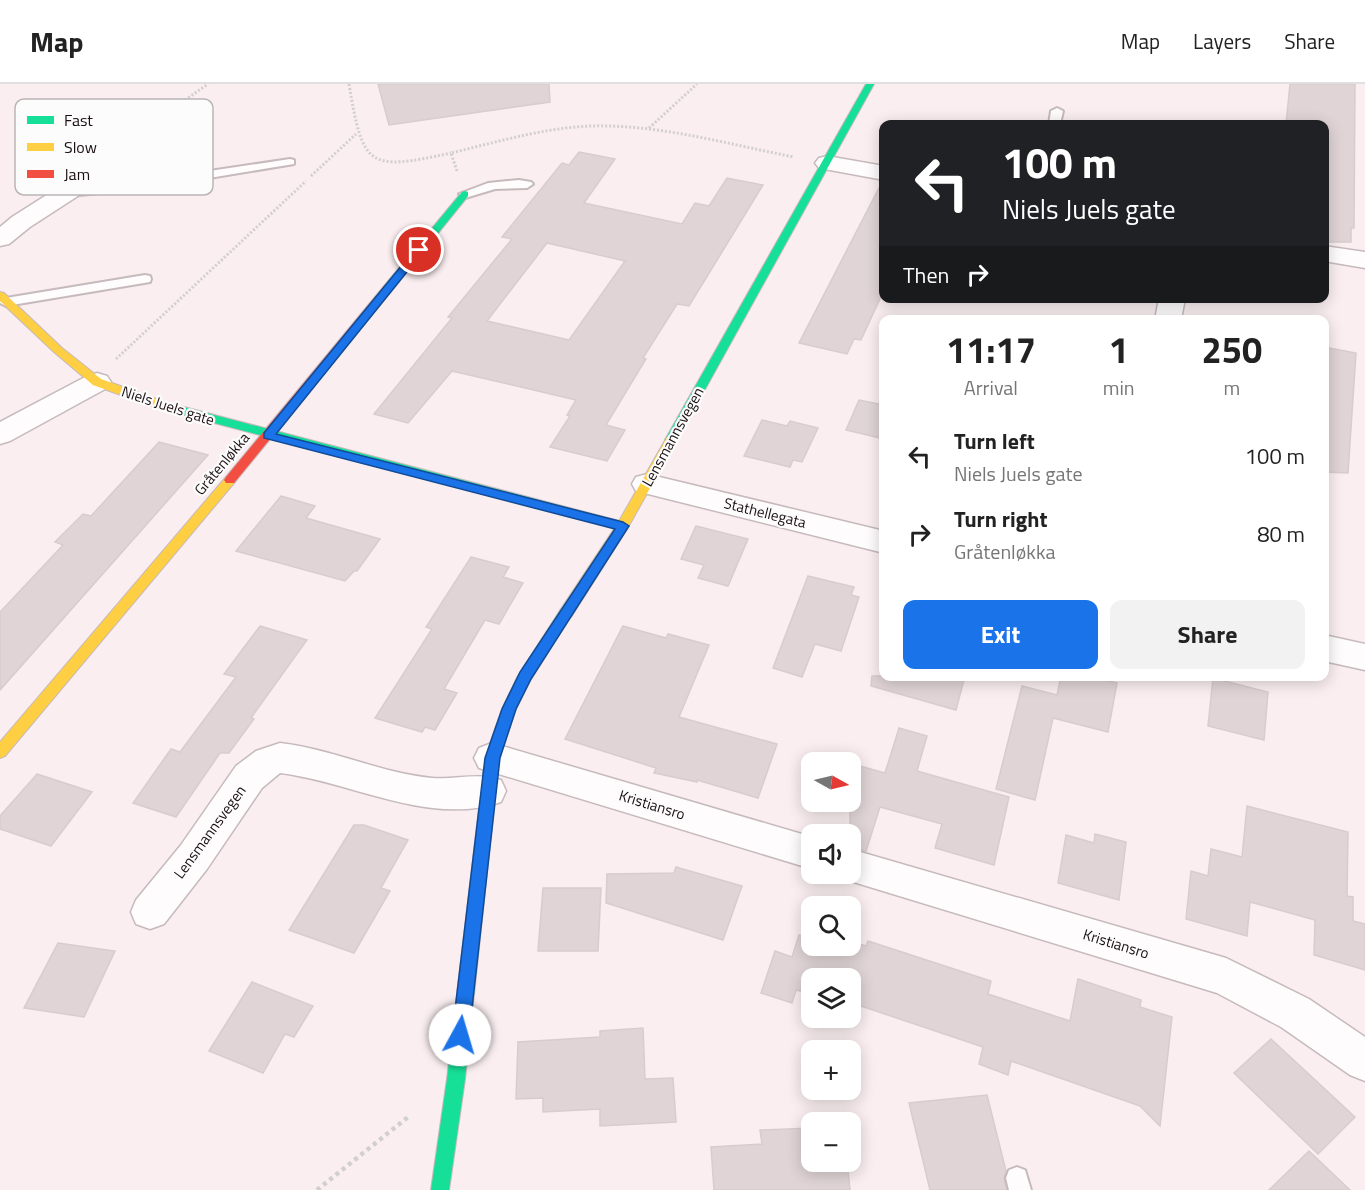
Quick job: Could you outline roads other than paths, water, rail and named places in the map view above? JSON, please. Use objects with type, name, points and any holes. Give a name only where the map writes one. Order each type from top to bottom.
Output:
[{"type":"street","name":"Lensmannsvegen","points":[[440,1190],[456,1079],[490,775],[509,709],[525,676],[623,526],[870,84]]},
{"type":"street","points":[[827,163],[879,172]]},
{"type":"street","name":"Gråtenløkka","points":[[0,752],[268,435],[465,194]]},
{"type":"street","points":[[0,239],[64,195]]},
{"type":"street","points":[[1329,254],[1365,260]]},
{"type":"street","name":"Niels Juels gate","points":[[3,299],[97,382],[155,404],[623,526]]},
{"type":"street","points":[[0,434],[97,382]]},
{"type":"street","name":"Stathellegata","points":[[647,484],[879,541]]},
{"type":"street","points":[[1329,649],[1365,657]]},
{"type":"street","name":"Lensmannsvegen","points":[[150,912],[194,856],[249,777],[269,761],[279,758],[305,760],[375,782],[434,793],[490,775]]},
{"type":"street","name":"Kristiansro","points":[[490,775],[801,850]]},
{"type":"street","name":"Kristiansro","points":[[861,868],[1226,977],[1295,1012],[1365,1061]]},
{"type":"lane","points":[[1055,120],[1057,111]]},
{"type":"lane","points":[[213,174],[290,162]]},
{"type":"lane","points":[[465,194],[509,182],[527,184]]},
{"type":"lane","points":[[3,299],[145,279]]}]
